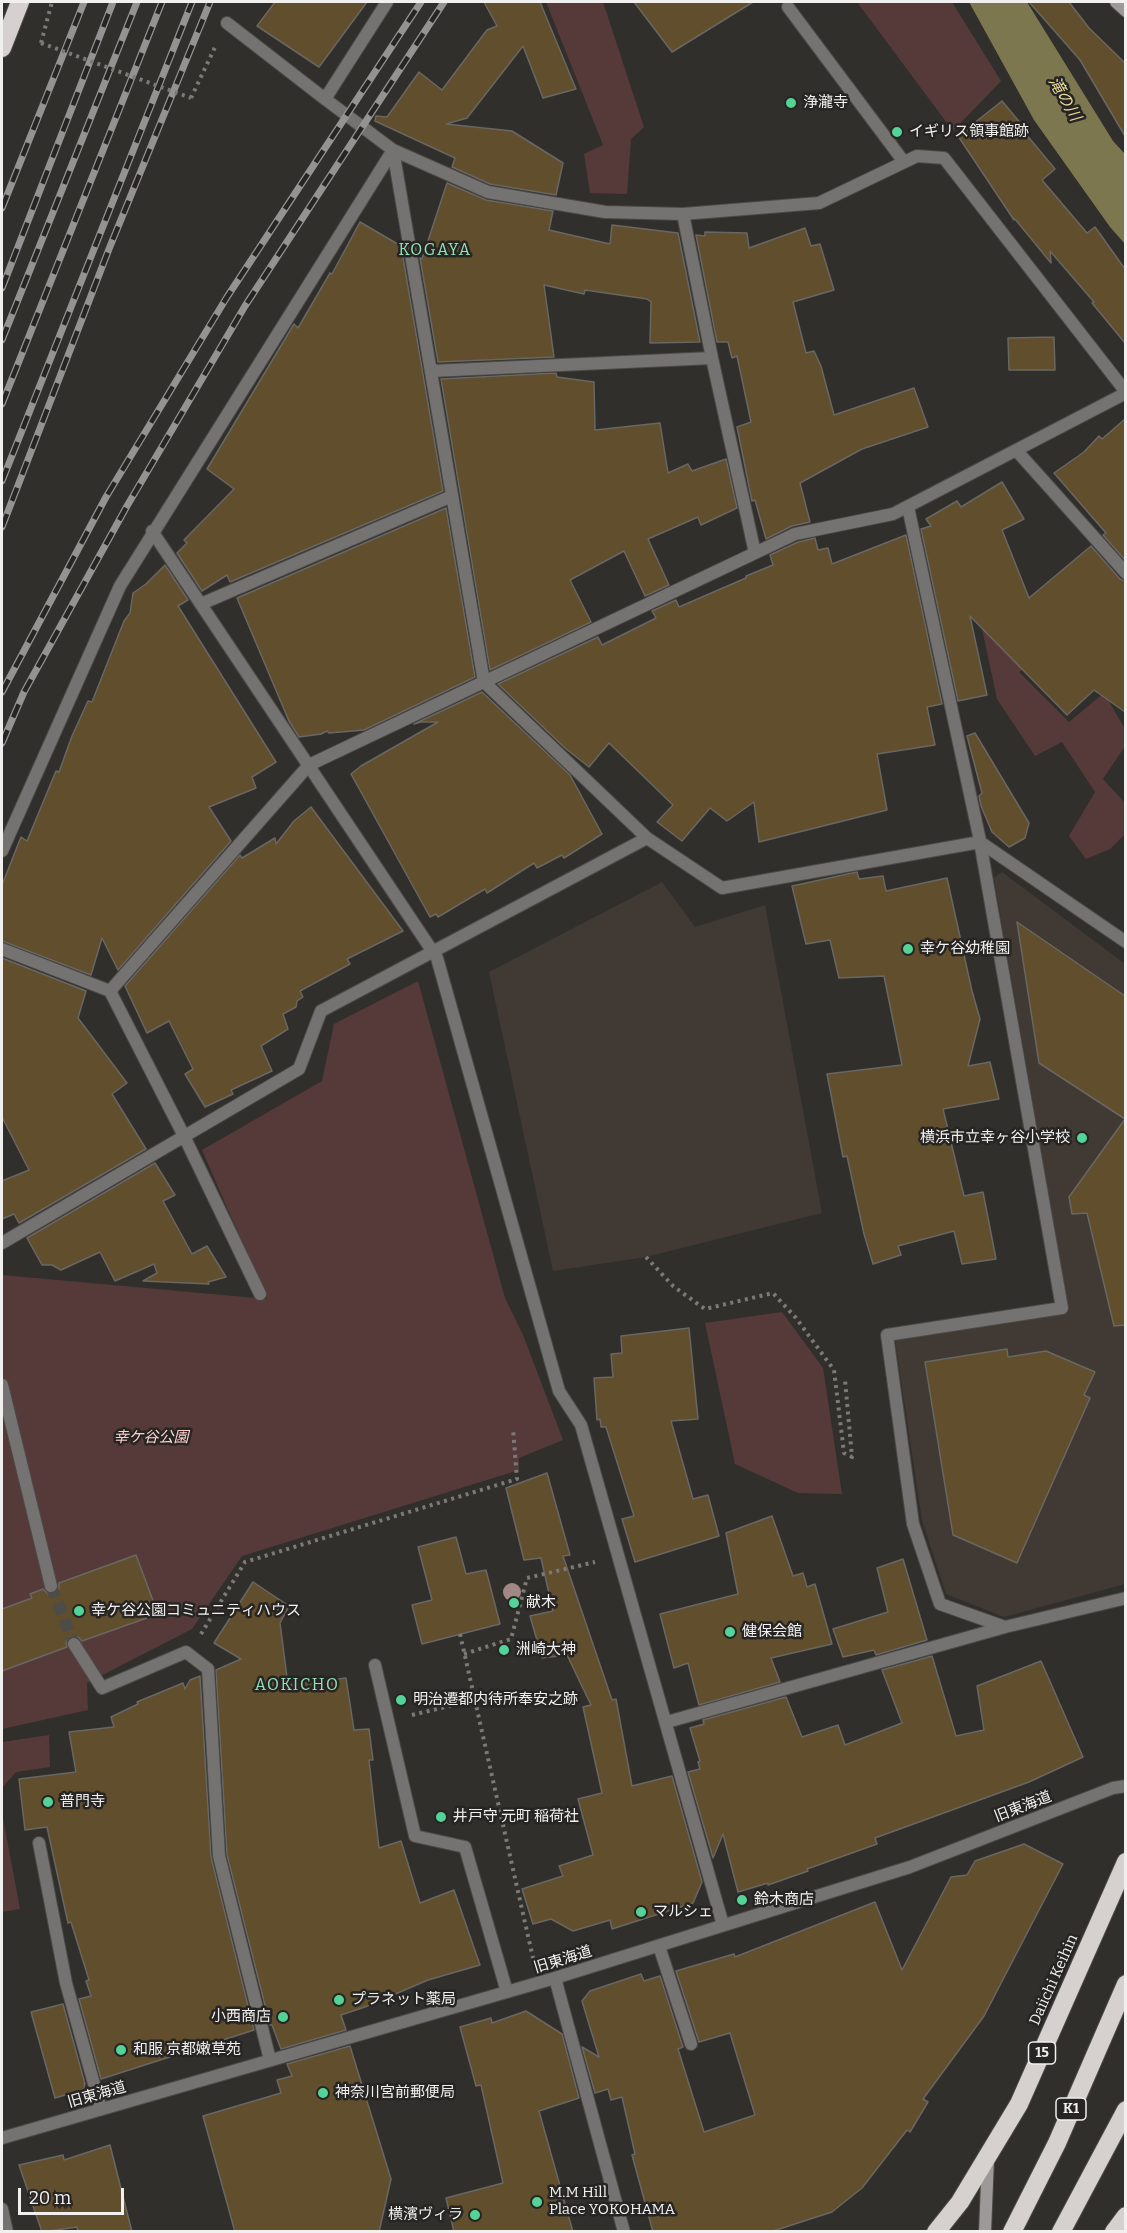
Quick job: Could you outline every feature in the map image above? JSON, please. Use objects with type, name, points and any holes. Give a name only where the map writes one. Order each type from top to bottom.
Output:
[{"type":"highway","points":[[2,48],[20,2]]},
{"type":"highway","name":"Daiichi Keihin","points":[[936,2232],[960,2202],[1019,2104],[1125,1862]]},
{"type":"highway","name":"K1","points":[[1012,2232],[1057,2143],[1125,1984]]},
{"type":"highway","points":[[1060,2232],[1125,2110]]},
{"type":"highway","points":[[1114,2232],[1125,2216]]},
{"type":"street","points":[[325,99],[387,2]]},
{"type":"street","points":[[1116,2],[1125,11]]},
{"type":"street","points":[[788,7],[904,162]]},
{"type":"street","points":[[110,991],[309,765],[795,534],[894,514],[1125,393],[944,158],[917,156],[819,203],[683,214],[605,212],[488,192],[393,150],[227,23]]},
{"type":"street","points":[[393,150],[484,682],[647,838],[722,888],[980,842],[1125,942]]},
{"type":"street","points":[[2,851],[120,586],[152,531],[393,150]]},
{"type":"street","points":[[683,214],[755,553]]},
{"type":"street","points":[[431,371],[712,358]]},
{"type":"street","points":[[1016,450],[1125,573]]},
{"type":"street","points":[[201,604],[452,496]]},
{"type":"street","points":[[908,507],[980,842],[1062,1308],[887,1335],[913,1524],[940,1604],[1005,1627]]},
{"type":"street","points":[[152,531],[434,953],[559,1391],[581,1425],[723,1925]]},
{"type":"street","points":[[2,1243],[299,1069],[321,1011],[647,838]]},
{"type":"street","points":[[2,949],[110,991],[184,1136],[260,1294]]},
{"type":"street","points":[[2,1385],[51,1586]]},
{"type":"street","points":[[667,1722],[1005,1627],[1125,1598]]},
{"type":"street","points":[[74,1644],[102,1688],[186,1652],[208,1669],[219,1856],[270,2060]]},
{"type":"street","points":[[375,1665],[415,1836],[465,1847],[507,1992]]},
{"type":"street","name":"旧東海道","points":[[2,2138],[539,1983],[910,1868],[1113,1788],[1125,1786]]},
{"type":"street","points":[[39,1843],[66,1983],[101,2109]]},
{"type":"street","points":[[659,1946],[691,2044]]},
{"type":"street","points":[[555,1978],[624,2232]]},
{"type":"street","points":[[985,2232],[988,2157]]},
{"type":"street","points":[[2,2208],[7,2232]]},
{"type":"street","points":[[1121,2232],[1125,2222]]},
{"type":"path","points":[[52,2],[41,43],[191,98],[227,23]]},
{"type":"path","points":[[646,1257],[673,1286],[705,1309],[773,1293],[796,1318],[834,1370],[844,1453],[852,1457],[845,1380]]},
{"type":"path","points":[[188,1653],[245,1562],[518,1479],[513,1429]]},
{"type":"path","points":[[464,1654],[511,1640],[527,1578],[618,1556]]},
{"type":"path","points":[[460,1634],[539,1983]]},
{"type":"path","points":[[388,1721],[474,1700]]},
{"type":"shaded area","name":"横浜市立幸ヶ谷小学校","points":[[1002,872],[1125,964],[1125,1584],[1004,1617],[946,1594],[922,1520],[895,1340],[1069,1311],[994,878]]},
{"type":"shaded area","points":[[662,882],[695,927],[765,905],[822,1213],[646,1257],[553,1271],[489,972]]},
{"type":"green space","points":[[546,2],[603,2],[644,127],[631,139],[627,194],[590,193],[584,154],[603,145]]},
{"type":"green space","points":[[857,2],[952,2],[1001,81],[953,131]]},
{"type":"green space","points":[[981,624],[1038,659],[1019,672],[1069,722],[1104,693],[1125,729],[1125,746],[1103,779],[1125,803],[1125,834],[1110,849],[1086,859],[1069,836],[1095,792],[1062,742],[1035,756],[997,699]]},
{"type":"green space","name":"幸ケ谷公園","points":[[418,981],[505,1298],[523,1335],[563,1440],[519,1458],[519,1470],[242,1556],[192,1629],[87,1683],[88,1710],[2,1729],[2,1275],[267,1299],[202,1150],[322,1081],[334,1024]]},
{"type":"green space","points":[[782,1312],[823,1368],[842,1494],[798,1493],[735,1464],[705,1323]]},
{"type":"green space","points":[[49,1735],[50,1767],[16,1772],[2,1788],[2,1742]]},
{"type":"green space","points":[[2,1813],[20,1909],[2,1912]]},
{"type":"water","name":"滝の川","points":[[969,2],[1027,2],[1113,141],[1125,154],[1125,244],[1110,227],[1034,120]]},
{"type":"building","points":[[275,2],[367,2],[319,67],[257,26]]},
{"type":"building","points":[[484,2],[540,2],[576,89],[543,98],[523,46],[467,118],[446,124],[512,131],[563,163],[556,195],[490,184],[452,167],[455,158],[375,121],[376,116],[387,117],[419,72],[442,90],[487,30],[497,26]]},
{"type":"building","points":[[634,2],[753,2],[672,52]]},
{"type":"building","points":[[1029,2],[1069,2],[1089,28],[1125,63],[1125,136],[1080,60]]},
{"type":"building","points":[[1002,101],[1055,169],[1042,180],[1087,233],[1095,227],[1125,269],[1125,343],[1092,303],[1094,302],[1050,251],[1051,263],[1014,220],[958,136]]},
{"type":"building","points":[[447,183],[486,200],[553,211],[549,230],[610,244],[612,225],[678,233],[700,342],[650,343],[651,302],[647,299],[585,290],[584,294],[544,285],[554,357],[438,362],[420,258],[422,259]]},
{"type":"building","points":[[360,222],[401,246],[443,491],[230,582],[227,575],[202,591],[177,553],[187,543],[184,540],[234,489],[207,469],[294,324],[298,328],[330,273],[332,274]]},
{"type":"building","points":[[805,228],[811,246],[820,244],[834,290],[793,302],[806,353],[814,351],[821,366],[834,415],[914,388],[928,427],[862,449],[800,483],[810,522],[792,526],[766,539],[755,500],[752,501],[737,427],[751,422],[737,356],[732,358],[728,342],[717,342],[696,235],[705,236],[705,232],[747,233],[749,248]]},
{"type":"building","points":[[1054,337],[1055,370],[1009,370],[1008,338]]},
{"type":"building","points":[[556,373],[557,377],[594,382],[595,430],[660,423],[668,473],[688,464],[692,471],[726,459],[737,508],[701,525],[698,517],[648,539],[669,585],[645,596],[624,551],[570,580],[591,622],[490,670],[441,379]]},
{"type":"building","points":[[1125,419],[1125,560],[1103,535],[1106,533],[1054,473],[1084,452],[1099,436],[1102,439]]},
{"type":"building","points":[[1002,482],[1024,519],[1002,530],[1029,598],[1091,546],[1120,579],[1125,581],[1125,712],[1094,690],[1067,715],[970,616],[987,695],[958,701],[921,529],[931,526],[926,519],[957,501],[961,507]]},
{"type":"building","points":[[446,508],[475,677],[364,730],[329,733],[327,731],[299,737],[289,721],[237,598]]},
{"type":"building","points":[[906,535],[942,704],[927,707],[935,745],[877,754],[887,810],[759,842],[754,802],[727,821],[710,808],[682,841],[657,822],[673,805],[609,743],[589,767],[565,748],[498,684],[598,637],[602,645],[656,618],[652,611],[676,600],[679,607],[746,578],[746,576],[773,565],[770,555],[798,542],[815,538],[818,550],[828,548],[832,564]]},
{"type":"building","points":[[165,565],[188,600],[178,606],[276,762],[252,777],[256,788],[209,807],[231,841],[118,970],[102,938],[91,975],[2,941],[2,885],[21,837],[27,841],[88,701],[92,702],[124,621],[130,613],[133,593]]},
{"type":"building","points":[[482,692],[570,775],[602,834],[564,858],[562,855],[537,868],[534,863],[487,893],[485,889],[438,917],[436,914],[430,917],[351,774],[438,722],[414,724]]},
{"type":"building","points":[[975,733],[1029,823],[1025,838],[1009,847],[992,832],[981,806],[979,796],[982,793],[967,736]]},
{"type":"building","points":[[311,807],[403,931],[347,959],[350,964],[300,991],[303,997],[297,1001],[296,1007],[283,1014],[288,1029],[261,1046],[272,1071],[231,1090],[233,1094],[205,1107],[185,1074],[193,1069],[169,1021],[147,1033],[125,986],[240,855],[242,858],[275,838],[276,844],[294,821]]},
{"type":"building","points":[[857,872],[859,879],[883,876],[886,891],[947,878],[980,1019],[968,1066],[990,1062],[999,1099],[943,1109],[964,1196],[983,1192],[996,1259],[962,1264],[954,1231],[898,1246],[901,1255],[873,1264],[847,1156],[843,1157],[827,1074],[902,1065],[884,976],[839,978],[830,940],[806,944],[792,886]]},
{"type":"building","points":[[1017,922],[1125,996],[1125,1119],[1039,1063]]},
{"type":"building","points":[[2,958],[86,991],[78,1018],[127,1083],[112,1094],[146,1149],[19,1223],[14,1214],[2,1219],[2,1181],[29,1170],[2,1117]]},
{"type":"building","points":[[1125,1119],[1125,1325],[1114,1326],[1087,1213],[1072,1214],[1069,1197]]},
{"type":"building","points":[[155,1163],[175,1195],[163,1201],[192,1254],[207,1246],[226,1277],[208,1282],[209,1284],[143,1281],[157,1273],[154,1264],[115,1281],[100,1252],[61,1270],[52,1265],[42,1265],[27,1238]]},
{"type":"building","points":[[689,1328],[698,1419],[671,1421],[693,1499],[708,1495],[719,1536],[635,1562],[622,1519],[634,1516],[606,1427],[601,1427],[600,1419],[597,1420],[594,1378],[613,1377],[611,1354],[622,1353],[621,1336]]},
{"type":"building","points":[[1007,1349],[1008,1357],[1046,1351],[1095,1372],[1084,1395],[1090,1398],[1017,1563],[953,1535],[925,1362]]},
{"type":"building","points":[[547,1473],[570,1555],[563,1556],[612,1700],[616,1699],[632,1786],[672,1776],[702,1882],[693,1903],[612,1929],[610,1920],[573,1931],[551,1919],[533,1924],[522,1889],[563,1876],[559,1866],[593,1855],[578,1799],[602,1793],[583,1707],[591,1705],[567,1655],[542,1658],[530,1616],[553,1611],[541,1558],[524,1560],[506,1488]]},
{"type":"building","points":[[772,1516],[793,1576],[803,1573],[807,1587],[815,1584],[832,1644],[771,1658],[780,1682],[699,1705],[688,1663],[674,1668],[660,1614],[738,1594],[726,1533]]},
{"type":"building","name":"洲崎大神","points":[[456,1537],[466,1574],[486,1570],[500,1624],[422,1644],[412,1605],[432,1600],[418,1547]]},
{"type":"building","name":"幸ケ谷公園コミュニティハウス","points":[[136,1555],[158,1614],[82,1641],[77,1636],[70,1637],[66,1641],[67,1647],[2,1671],[2,1609],[32,1598],[30,1594],[43,1589],[48,1594],[54,1594],[59,1589],[59,1583]]},
{"type":"building","points":[[903,1559],[927,1640],[876,1655],[874,1650],[843,1657],[833,1629],[888,1612],[877,1568]]},
{"type":"building","points":[[253,1582],[289,1606],[280,1623],[288,1685],[346,1678],[354,1730],[369,1729],[373,1760],[369,1760],[379,1848],[401,1841],[420,1903],[454,1890],[480,1965],[428,1980],[341,2015],[346,2030],[281,2049],[272,2025],[270,2025],[227,1855],[216,1670],[241,1659],[214,1643]]},
{"type":"building","points":[[932,1656],[956,1736],[984,1730],[977,1686],[1041,1661],[1083,1757],[1029,1782],[875,1838],[877,1844],[807,1869],[808,1871],[768,1885],[768,1883],[738,1892],[723,1834],[713,1858],[688,1772],[700,1769],[698,1762],[700,1761],[690,1728],[704,1724],[703,1720],[786,1697],[802,1737],[838,1725],[845,1745],[902,1723],[882,1670]]},
{"type":"building","points":[[200,1676],[211,1857],[254,2030],[101,2079],[79,1999],[91,1996],[86,1981],[89,1980],[71,1922],[68,1923],[47,1827],[25,1830],[19,1779],[76,1772],[69,1732],[114,1727],[111,1717],[138,1704],[137,1702],[183,1683],[185,1689],[190,1680]]},
{"type":"building","points":[[1024,1844],[1063,1864],[984,2016],[923,2099],[928,2102],[910,2132],[907,2130],[862,2188],[832,2212],[770,2232],[653,2232],[632,2155],[635,2154],[622,2097],[611,2100],[608,2089],[595,2093],[582,2047],[599,2057],[582,2001],[590,1991],[641,1974],[644,1981],[660,1976],[683,2047],[678,2049],[704,2132],[755,2115],[730,2033],[699,2042],[676,1971],[734,1954],[735,1957],[875,1902],[902,1970],[951,1877],[967,1875],[975,1861]]},
{"type":"building","points":[[63,2004],[85,2089],[55,2098],[31,2012]]},
{"type":"building","points":[[526,2011],[562,2034],[579,2098],[539,2111],[573,2232],[454,2232],[446,2198],[503,2183],[481,2085],[476,2086],[460,2027],[491,2018],[492,2023]]},
{"type":"building","points":[[350,2046],[391,2179],[379,2232],[235,2232],[203,2116],[281,2093],[277,2080],[292,2076],[287,2064]]},
{"type":"building","points":[[110,2145],[132,2232],[78,2232],[77,2227],[42,2232],[19,2165],[63,2155],[64,2160]]},
{"type":"tunnel","points":[[51,1586],[74,1644]]},
{"type":"railway","points":[[2,208],[84,2]]},
{"type":"railway","points":[[2,288],[113,2]]},
{"type":"railway","points":[[2,340],[137,2]]},
{"type":"railway","points":[[2,404],[162,2]]},
{"type":"railway","points":[[2,481],[192,2]]},
{"type":"railway","points":[[2,527],[109,249],[210,2]]},
{"type":"railway","points":[[2,692],[106,497],[227,297],[421,2]]},
{"type":"railway","points":[[2,743],[24,692],[127,506],[245,306],[444,2]]},
{"type":"place","name":"浄瀧寺","points":[[791,103]]},
{"type":"place","name":"イギリス領事館跡","points":[[897,132]]},
{"type":"place","name":"幸ケ谷幼稚園","points":[[908,949]]},
{"type":"place","name":"横浜市立幸ヶ谷小学校","points":[[1082,1138]]},
{"type":"place","name":"献木","points":[[514,1603]]},
{"type":"place","name":"幸ケ谷公園コミュニティハウス","points":[[79,1611]]},
{"type":"place","name":"健保会館","points":[[730,1632]]},
{"type":"place","name":"洲崎大神","points":[[504,1650]]},
{"type":"place","name":"明治遷都内待所奉安之跡","points":[[401,1700]]},
{"type":"place","name":"普門寺","points":[[48,1802]]},
{"type":"place","name":"井戸守 元町 稲荷社","points":[[441,1817]]},
{"type":"place","name":"鈴木商店","points":[[742,1900]]},
{"type":"place","name":"マルシェ","points":[[641,1912]]},
{"type":"place","name":"プラネット薬局","points":[[339,2000]]},
{"type":"place","name":"小西商店","points":[[283,2017]]},
{"type":"place","name":"和服 京都嫩草苑","points":[[121,2050]]},
{"type":"place","name":"神奈川宮前郵便局","points":[[323,2093]]},
{"type":"place","name":"M.M Hill Place YOKOHAMA","points":[[537,2202]]},
{"type":"place","name":"横濱ヴィラ","points":[[475,2215]]},
{"type":"district","name":"KOGAYA","points":[[435,251]]},
{"type":"district","name":"AOKICHO","points":[[297,1686]]}]
